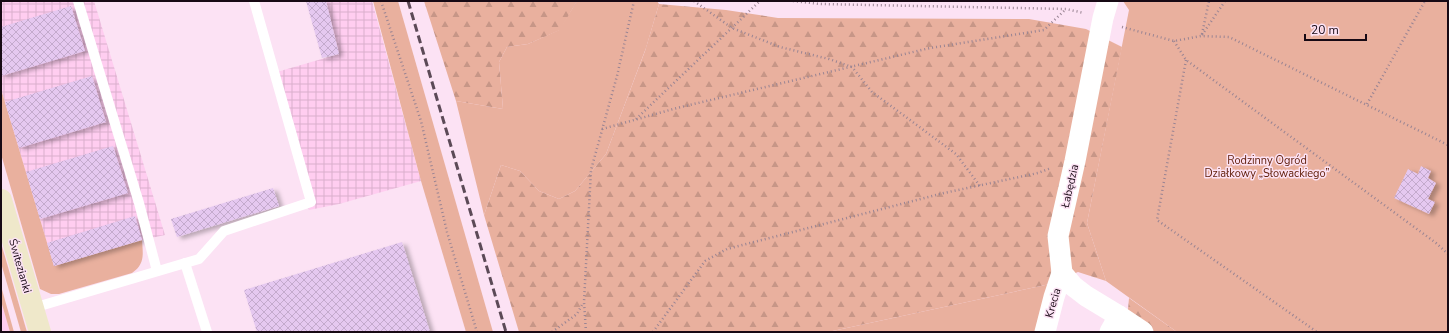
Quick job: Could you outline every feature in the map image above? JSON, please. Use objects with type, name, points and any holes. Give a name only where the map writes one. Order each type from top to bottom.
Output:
[{"type":"street","name":"Łabędzia","points":[[1062,273],[1058,236],[1075,161],[1105,10]]},
{"type":"street","name":"Świtezianki","points":[[1,200],[40,332]]},
{"type":"street","points":[[1062,273],[1073,286],[1114,324],[1143,332]]},
{"type":"street","name":"Krecia","points":[[1045,332],[1062,273]]},
{"type":"lane","points":[[78,1],[139,203],[157,271]]},
{"type":"lane","points":[[33,308],[199,259],[224,232],[311,202],[254,1]]},
{"type":"lane","points":[[185,263],[207,332]]},
{"type":"path","points":[[381,1],[421,121],[447,232],[477,332]]},
{"type":"path","points":[[586,332],[584,302],[591,170],[618,76],[634,1]]},
{"type":"path","points":[[694,1],[732,28],[780,47],[830,59],[852,67],[872,92],[956,154],[980,186]]},
{"type":"path","points":[[636,120],[760,1]]},
{"type":"path","points":[[793,1],[820,4],[1105,10],[1125,29],[1174,41],[1201,36],[1229,37],[1448,145]]},
{"type":"path","points":[[1201,36],[1209,1]]},
{"type":"path","points":[[1201,36],[1225,1]]},
{"type":"path","points":[[1367,104],[1425,1]]},
{"type":"path","points":[[602,129],[685,106],[930,48],[1044,30],[1066,9]]},
{"type":"path","points":[[1174,41],[1186,60],[1436,242],[1448,254]]},
{"type":"path","points":[[1186,60],[1157,220],[1317,332]]},
{"type":"path","points":[[653,332],[705,261],[728,249],[944,193],[1038,173],[1075,161]]},
{"type":"path","points":[[552,332],[578,314],[584,302]]},
{"type":"shaded area","points":[[1,1],[94,1],[165,235],[142,240],[54,266],[1,89]]},
{"type":"shaded area","points":[[326,1],[372,1],[421,181],[339,204],[309,210],[270,74],[339,54]]},
{"type":"shaded area","points":[[1,301],[10,332],[1,332]]},
{"type":"green space","points":[[373,1],[398,1],[493,332],[466,332],[421,181]]},
{"type":"green space","points":[[424,1],[577,1],[560,30],[528,44],[507,47],[499,62],[503,109],[456,101]]},
{"type":"green space","points":[[577,1],[657,1],[659,4],[646,48],[606,154],[575,191],[559,199],[539,191],[520,171],[501,165],[484,215],[456,101],[503,109],[499,62],[507,47],[528,44],[559,30]]},
{"type":"green space","name":"Rodzinny Ogród Działkowy „Słowackiego”","points":[[1123,1],[1448,1],[1448,332],[1177,332],[1106,281],[1087,223],[1129,10]]},
{"type":"green space","points":[[659,4],[726,10],[778,18],[1029,19],[1086,29],[1122,47],[1087,223],[1106,281],[1078,272],[1050,284],[828,332],[519,332],[484,215],[501,165],[520,171],[539,191],[559,199],[575,191],[606,154],[645,51]]},
{"type":"green space","points":[[1,89],[54,266],[142,240],[143,255],[141,263],[132,273],[59,294],[51,294],[40,289],[1,154]]},
{"type":"green space","points":[[1,243],[27,332],[21,332],[1,263]]},
{"type":"green space","points":[[1050,284],[1035,332],[828,332]]},
{"type":"green space","points":[[1,286],[14,332],[10,332],[1,301]]},
{"type":"green space","points":[[1129,298],[1177,332],[1126,332]]},
{"type":"building","points":[[306,1],[326,1],[339,54],[322,58]]},
{"type":"building","points":[[71,6],[85,51],[1,76],[1,27]]},
{"type":"building","points":[[92,76],[106,122],[19,148],[5,102]]},
{"type":"building","points":[[113,146],[128,193],[40,219],[26,172]]},
{"type":"building","points":[[1421,166],[1431,171],[1428,178],[1436,183],[1428,199],[1435,202],[1429,214],[1394,198],[1408,169],[1418,174]]},
{"type":"building","points":[[273,188],[279,206],[177,237],[171,219]]},
{"type":"building","points":[[135,216],[142,240],[54,266],[47,243]]},
{"type":"building","points":[[402,242],[430,332],[257,332],[244,290]]},
{"type":"railway","points":[[408,1],[506,332]]}]
